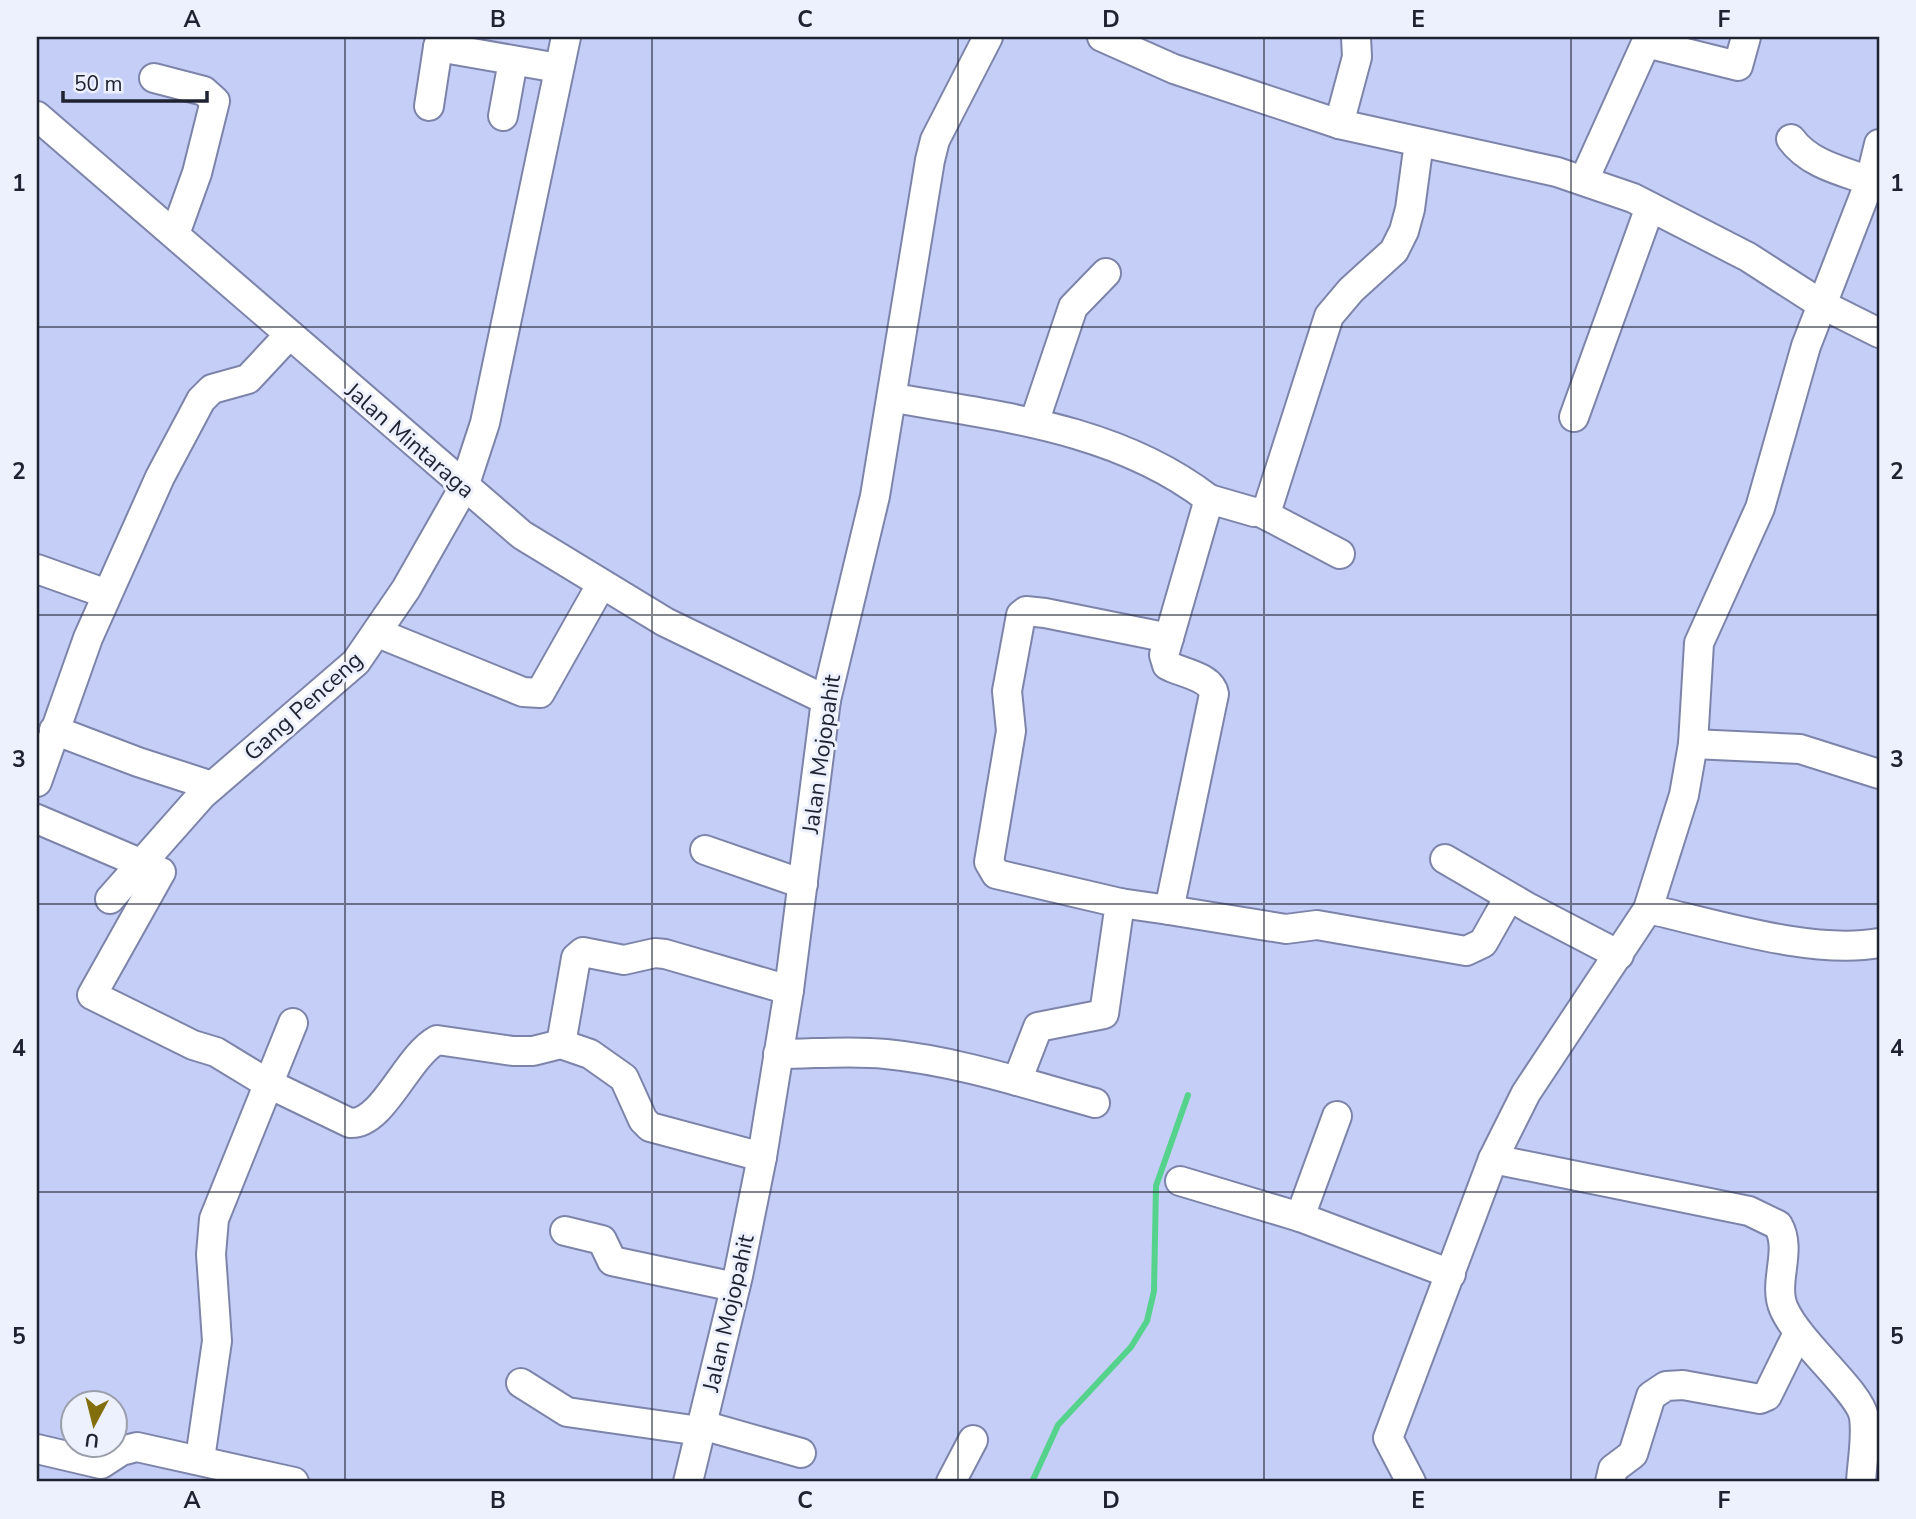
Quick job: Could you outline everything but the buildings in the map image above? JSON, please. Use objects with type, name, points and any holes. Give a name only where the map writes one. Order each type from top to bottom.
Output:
[{"type":"street","name":"Gang Penceng","points":[[110,899],[212,786],[356,662],[378,633],[464,487],[485,423],[566,37]]},
{"type":"street","name":"Jalan Mojopahit","points":[[688,1482],[735,1287],[762,1157],[789,990],[826,700],[876,496],[894,398],[930,160],[935,140],[988,37]]},
{"type":"street","points":[[1102,37],[1183,72],[1339,124],[1584,180],[1650,207],[1748,257],[1821,304],[1879,333]]},
{"type":"street","points":[[1339,124],[1357,57],[1356,37]]},
{"type":"street","points":[[1584,180],[1653,41],[1738,66],[1746,37]]},
{"type":"street","points":[[429,106],[440,42],[513,61],[558,68]]},
{"type":"street","points":[[503,116],[513,61]]},
{"type":"street","points":[[154,78],[204,91],[215,101],[197,173],[175,234]]},
{"type":"street","name":"Jalan Mintaraga","points":[[37,116],[522,535],[664,622],[826,700]]},
{"type":"street","points":[[1791,139],[1811,158],[1870,181]]},
{"type":"street","points":[[1262,513],[1271,502],[1329,316],[1351,290],[1394,251],[1404,231],[1419,142]]},
{"type":"street","points":[[1411,1482],[1388,1438],[1493,1160],[1526,1093],[1648,909],[1684,795],[1693,744],[1699,643],[1760,508],[1789,399],[1821,304],[1870,181],[1879,144]]},
{"type":"street","points":[[1574,417],[1650,207]]},
{"type":"street","points":[[1034,423],[1073,307],[1106,273]]},
{"type":"street","points":[[37,782],[54,730],[107,594],[160,477],[205,393],[248,379],[289,335]]},
{"type":"street","points":[[894,398],[1034,423],[1121,448],[1167,471],[1209,499],[1262,513],[1340,554]]},
{"type":"street","points":[[1169,910],[1214,694],[1213,688],[1205,681],[1167,666],[1164,654],[1209,499]]},
{"type":"street","points":[[37,569],[107,594]]},
{"type":"street","points":[[378,633],[523,692],[540,694],[601,585]]},
{"type":"street","points":[[1169,638],[1038,612],[1024,612],[1019,620],[1007,691],[1011,731],[989,862],[991,870],[996,874],[1119,903],[1286,929],[1317,925],[1466,951],[1483,943],[1509,897]]},
{"type":"street","points":[[54,730],[212,786]]},
{"type":"street","points":[[1693,744],[1800,749],[1879,774]]},
{"type":"street","points":[[37,819],[161,872],[92,995],[193,1045],[216,1052],[267,1083],[350,1123],[371,1118],[396,1083],[437,1040],[513,1051],[533,1051],[561,1044],[590,1054],[624,1078],[643,1120],[650,1126],[762,1157]]},
{"type":"street","points":[[705,850],[803,884]]},
{"type":"street","points":[[1445,859],[1509,897],[1619,955]]},
{"type":"street","points":[[1017,1081],[1038,1027],[1095,1018],[1104,1014],[1119,903]]},
{"type":"street","points":[[1648,909],[1822,945],[1861,946],[1879,943]]},
{"type":"street","points":[[561,1044],[576,958],[583,952],[624,960],[655,953],[665,954],[789,990]]},
{"type":"street","points":[[200,1459],[217,1341],[211,1254],[214,1219],[293,1023]]},
{"type":"street","points":[[778,1054],[883,1054],[954,1065],[1095,1103]]},
{"type":"street","points":[[1300,1217],[1338,1116]]},
{"type":"street","points":[[1493,1160],[1749,1210],[1778,1225],[1783,1234],[1783,1308],[1798,1333],[1871,1413],[1861,1482]]},
{"type":"street","points":[[1180,1181],[1300,1217],[1451,1274]]},
{"type":"street","points":[[565,1231],[602,1240],[612,1261],[735,1287]]},
{"type":"street","points":[[1610,1482],[1612,1469],[1633,1454],[1651,1396],[1666,1386],[1683,1385],[1760,1399],[1767,1396],[1798,1333]]},
{"type":"street","points":[[521,1383],[567,1412],[701,1428],[802,1453]]},
{"type":"street","points":[[951,1482],[973,1440]]},
{"type":"street","points":[[37,1449],[97,1473],[121,1451],[137,1447],[294,1482]]},
{"type":"waterway","points":[[1032,1482],[1058,1425],[1131,1347],[1147,1321],[1154,1291],[1156,1186],[1188,1095]]}]
